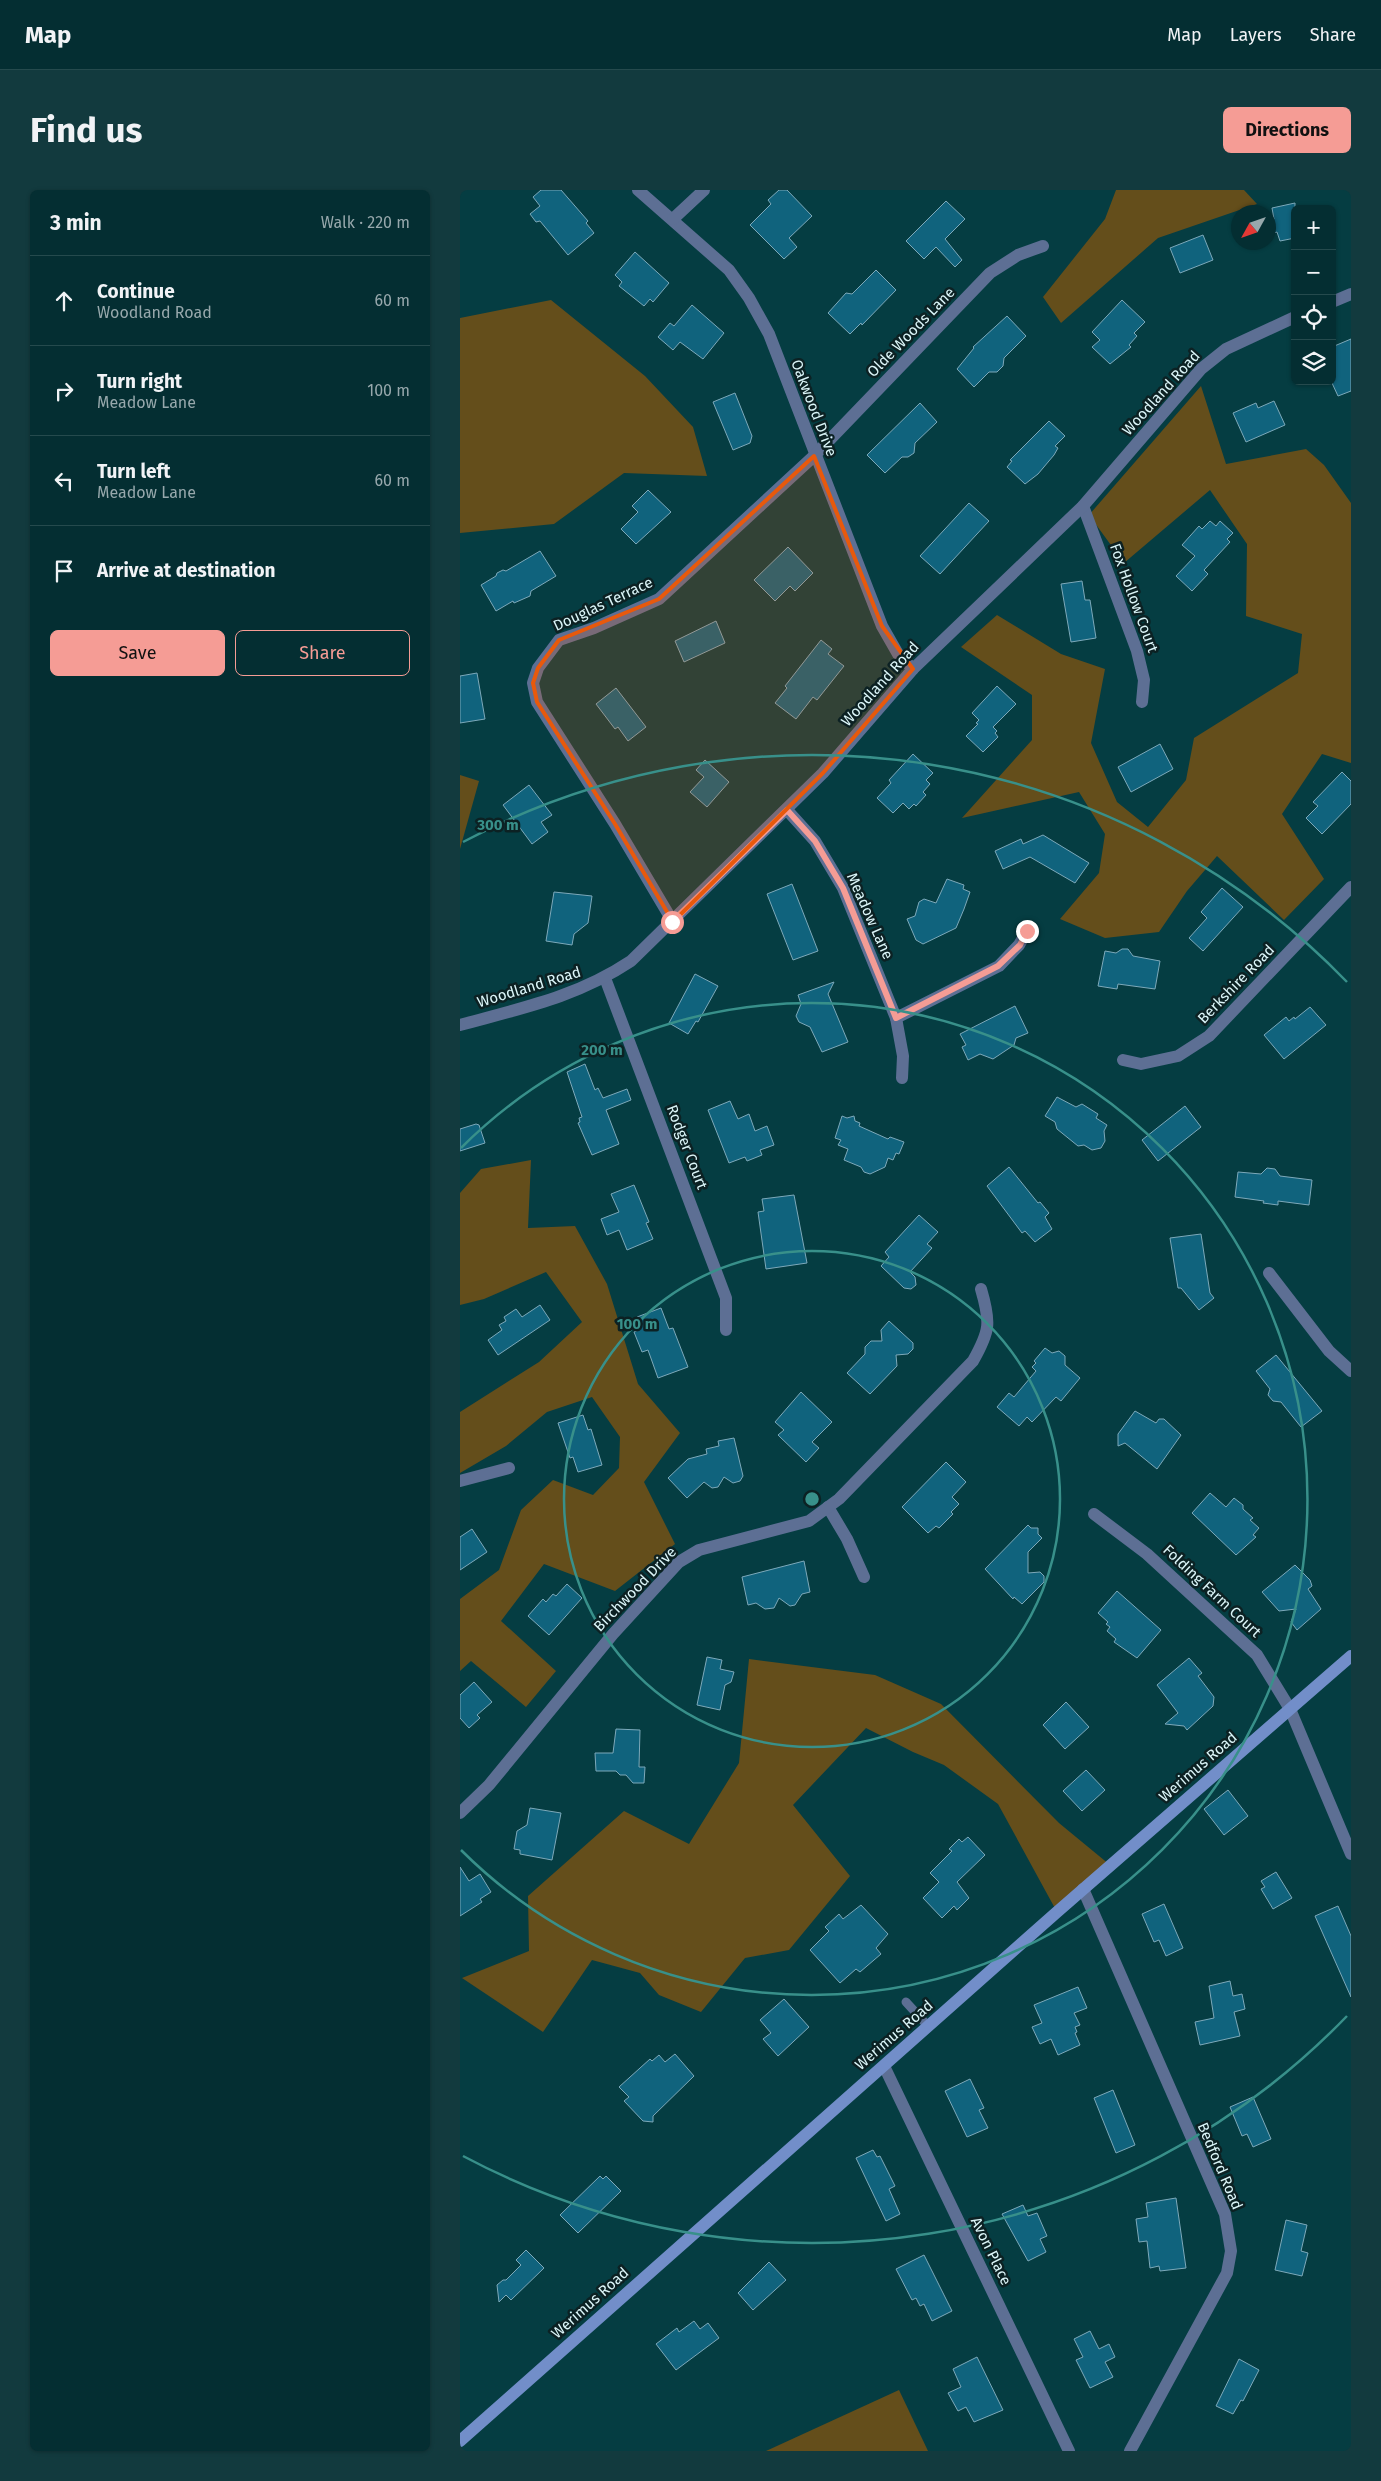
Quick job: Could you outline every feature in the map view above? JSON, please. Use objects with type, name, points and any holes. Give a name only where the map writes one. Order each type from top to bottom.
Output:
[{"type":"main road","name":"Werimus Road","points":[[460,2441],[1083,1889],[1351,1656]]},
{"type":"street","name":"Oakwood Drive","points":[[638,190],[729,270],[749,298],[769,334],[814,456],[882,626],[898,654],[913,669]]},
{"type":"street","points":[[673,219],[704,190]]},
{"type":"street","name":"Olde Woods Lane","points":[[814,456],[990,273],[1018,255],[1043,246]]},
{"type":"street","points":[[1336,300],[1351,294]]},
{"type":"street","name":"Woodland Road","points":[[460,1025],[574,993],[605,978],[631,961],[823,773],[913,669],[1083,506],[1201,369],[1226,349],[1291,319]]},
{"type":"street","name":"Douglas Terrace","points":[[672,922],[616,824],[537,702],[533,683],[538,668],[559,640],[594,628],[659,599],[814,456]]},
{"type":"street","name":"Fox Hollow Court","points":[[1083,506],[1137,651],[1144,680],[1142,702]]},
{"type":"street","name":"Meadow Lane","points":[[787,810],[815,841],[843,888],[896,1018],[903,1056],[902,1078]]},
{"type":"street","name":"Berkshire Road","points":[[1123,1060],[1141,1064],[1178,1056],[1209,1036],[1351,888]]},
{"type":"street","points":[[896,1018],[998,966],[1020,945],[1027,931]]},
{"type":"street","name":"Rodger Court","points":[[605,978],[726,1298],[726,1330]]},
{"type":"street","points":[[1270,1273],[1329,1351],[1351,1371]]},
{"type":"street","name":"Birchwood Drive","points":[[460,1813],[489,1785],[613,1634],[679,1562],[699,1550],[809,1521],[839,1499],[973,1361],[986,1338],[988,1314],[981,1290]]},
{"type":"street","points":[[460,1481],[509,1468]]},
{"type":"street","points":[[828,1507],[847,1539],[864,1577]]},
{"type":"street","name":"Folding Farm Court","points":[[1094,1514],[1147,1554],[1257,1656],[1290,1709],[1351,1854]]},
{"type":"street","name":"Bedford Road","points":[[1083,1889],[1225,2214],[1231,2251],[1227,2273],[1130,2451]]},
{"type":"street","name":"Avon Place","points":[[884,2066],[1069,2451]]},
{"type":"lane","points":[[906,2002],[928,2026]]},
{"type":"highlighted area","points":[[814,456],[882,626],[913,669],[823,773],[673,922],[615,824],[537,702],[533,683],[538,668],[559,640],[659,599]]},
{"type":"shaded area","points":[[1116,190],[1244,190],[1257,204],[1231,205],[1231,213],[1158,238],[1061,323],[1043,297],[1105,219]]},
{"type":"shaded area","points":[[551,300],[645,376],[693,427],[707,476],[624,473],[554,524],[460,533],[460,318]]},
{"type":"shaded area","points":[[1201,386],[1226,464],[1306,449],[1324,465],[1351,503],[1351,763],[1322,754],[1282,814],[1324,879],[1284,920],[1217,856],[1187,891],[1159,932],[1105,938],[1060,919],[1099,873],[1105,834],[1079,792],[962,818],[1032,740],[1032,695],[961,647],[997,615],[1061,654],[1105,669],[1091,743],[1117,802],[1148,827],[1186,780],[1194,738],[1298,673],[1302,634],[1246,616],[1247,544],[1210,490],[1124,563],[1089,515]]},
{"type":"shaded area","points":[[460,775],[479,781],[460,849]]},
{"type":"shaded area","points":[[531,1160],[528,1228],[575,1226],[607,1284],[638,1384],[680,1433],[644,1482],[675,1544],[615,1591],[544,1564],[501,1621],[556,1671],[526,1707],[471,1661],[460,1671],[460,1599],[499,1570],[521,1510],[553,1480],[593,1495],[619,1468],[620,1437],[592,1397],[547,1412],[506,1446],[460,1473],[460,1412],[539,1362],[582,1322],[546,1272],[484,1299],[460,1305],[460,1193],[481,1169]]},
{"type":"shaded area","points":[[749,1659],[875,1675],[941,1704],[1059,1823],[1110,1865],[1057,1912],[998,1804],[944,1765],[913,1752],[866,1728],[793,1805],[850,1876],[789,1950],[745,1958],[701,2012],[659,1995],[640,1973],[592,1960],[543,2032],[462,1978],[529,1951],[528,1896],[624,1811],[689,1844],[739,1763]]},
{"type":"shaded area","points":[[899,2390],[928,2451],[766,2451]]},
{"type":"building","points":[[541,190],[561,190],[588,221],[586,223],[594,233],[568,255],[540,221],[536,222],[530,214],[540,206],[533,197]]},
{"type":"building","points":[[779,190],[787,190],[812,216],[789,238],[797,247],[784,259],[750,225],[771,204],[768,200]]},
{"type":"building","points":[[946,201],[965,219],[945,239],[962,260],[955,267],[936,247],[924,259],[906,241]]},
{"type":"building","points":[[1295,203],[1295,205],[1291,205],[1291,239],[1280,241],[1276,232],[1276,207]]},
{"type":"building","points":[[1203,235],[1213,260],[1180,273],[1170,248]]},
{"type":"building","points":[[635,252],[669,283],[653,302],[650,299],[644,306],[619,286],[622,282],[615,275]]},
{"type":"building","points":[[876,270],[896,290],[862,325],[861,323],[850,334],[828,313],[846,293],[852,294]]},
{"type":"building","points":[[1122,300],[1145,322],[1134,333],[1137,336],[1129,345],[1131,347],[1110,364],[1092,347],[1100,340],[1092,332]]},
{"type":"building","points":[[692,305],[724,333],[703,359],[680,342],[673,350],[658,337],[670,323],[674,326]]},
{"type":"building","points":[[1007,316],[1026,336],[1004,358],[1003,366],[997,372],[989,372],[974,387],[957,369],[973,347]]},
{"type":"building","points":[[1351,339],[1351,391],[1338,396],[1333,385],[1336,385],[1336,345]]},
{"type":"building","points":[[735,393],[752,436],[750,443],[733,450],[713,402]]},
{"type":"building","points":[[1274,401],[1285,425],[1246,442],[1233,413],[1256,403],[1258,408]]},
{"type":"building","points":[[920,403],[937,422],[915,443],[914,453],[908,457],[902,457],[885,473],[867,455]]},
{"type":"building","points":[[1049,421],[1065,436],[1055,446],[1058,448],[1054,455],[1038,474],[1025,484],[1007,467],[1012,461],[1010,460]]},
{"type":"building","points":[[648,490],[671,512],[636,544],[621,529],[638,512],[632,506]]},
{"type":"building","points":[[969,503],[989,521],[940,574],[920,556]]},
{"type":"building","points":[[1210,521],[1216,526],[1220,521],[1233,533],[1227,539],[1230,542],[1204,570],[1208,574],[1192,591],[1176,576],[1195,556],[1182,545],[1199,526],[1202,529]]},
{"type":"building","points":[[788,547],[813,573],[795,591],[790,586],[775,601],[754,580]]},
{"type":"building","points":[[540,551],[556,576],[531,591],[530,596],[514,603],[513,601],[496,611],[481,585],[496,576],[497,573],[503,570],[506,571]]},
{"type":"building","points":[[1082,581],[1085,600],[1090,600],[1096,638],[1071,642],[1061,584]]},
{"type":"building","points":[[716,621],[725,643],[684,662],[675,641]]},
{"type":"building","points":[[821,640],[832,649],[828,654],[844,666],[817,700],[813,697],[796,719],[775,703],[787,688],[785,686]]},
{"type":"building","points":[[477,673],[485,719],[460,723],[460,676]]},
{"type":"building","points":[[997,686],[1016,704],[993,727],[997,731],[995,733],[998,737],[983,752],[966,736],[978,724],[976,723],[979,720],[972,713]]},
{"type":"building","points":[[616,688],[646,727],[628,741],[618,727],[615,729],[596,704]]},
{"type":"building","points":[[1160,744],[1173,769],[1131,792],[1118,767]]},
{"type":"building","points":[[913,754],[933,773],[926,780],[930,784],[923,792],[926,795],[916,806],[914,804],[909,809],[903,803],[893,813],[877,798],[891,783],[889,780]]},
{"type":"building","points":[[705,760],[729,782],[707,807],[690,792],[704,777],[696,770]]},
{"type":"building","points":[[1342,772],[1351,781],[1351,804],[1322,834],[1306,818],[1318,806],[1313,802]]},
{"type":"building","points":[[529,785],[552,815],[541,822],[548,832],[532,844],[503,805]]},
{"type":"building","points":[[1043,835],[1089,863],[1075,883],[1030,857],[1003,869],[995,851],[1021,839],[1023,844]]},
{"type":"building","points":[[947,879],[964,885],[963,889],[970,892],[964,909],[956,928],[923,944],[916,940],[907,919],[915,916],[919,902],[924,899],[936,903]]},
{"type":"building","points":[[792,884],[818,951],[793,960],[767,894]]},
{"type":"building","points":[[1222,888],[1243,907],[1203,951],[1189,938],[1207,918],[1201,912]]},
{"type":"building","points":[[554,892],[592,896],[588,923],[574,934],[572,945],[546,941]]},
{"type":"building","points":[[1122,949],[1128,949],[1133,956],[1160,961],[1155,989],[1118,984],[1117,989],[1098,986],[1105,951],[1116,953]]},
{"type":"building","points":[[695,974],[718,986],[698,1022],[696,1021],[688,1034],[669,1023]]},
{"type":"building","points":[[834,982],[828,994],[848,1042],[822,1052],[810,1027],[799,1022],[796,1016],[801,1004],[798,995]]},
{"type":"building","points":[[1015,1006],[1028,1033],[1016,1038],[1014,1045],[993,1059],[980,1054],[968,1060],[962,1047],[966,1045],[960,1034]]},
{"type":"building","points":[[1310,1007],[1326,1025],[1284,1059],[1264,1035],[1286,1017],[1289,1021],[1294,1017],[1295,1019]]},
{"type":"building","points":[[585,1064],[595,1090],[598,1088],[603,1098],[627,1089],[631,1100],[606,1110],[619,1144],[592,1155],[578,1123],[580,1122],[579,1118],[582,1117],[567,1072]]},
{"type":"building","points":[[1057,1097],[1076,1107],[1082,1104],[1098,1114],[1096,1118],[1107,1125],[1104,1131],[1105,1141],[1101,1148],[1092,1150],[1084,1145],[1078,1146],[1057,1129],[1055,1122],[1045,1116]]},
{"type":"building","points":[[730,1101],[738,1119],[749,1114],[755,1131],[767,1126],[774,1145],[760,1150],[762,1155],[747,1161],[745,1157],[729,1163],[708,1110]]},
{"type":"building","points":[[1185,1106],[1201,1127],[1158,1161],[1142,1140]]},
{"type":"building","points":[[842,1116],[847,1118],[854,1116],[855,1121],[860,1123],[859,1126],[888,1139],[890,1137],[904,1142],[899,1154],[896,1153],[893,1160],[888,1158],[885,1167],[870,1174],[864,1172],[861,1167],[844,1160],[848,1149],[838,1145],[841,1140],[835,1138]]},
{"type":"building","points":[[476,1124],[479,1125],[485,1143],[460,1151],[460,1129]]},
{"type":"building","points":[[1009,1167],[1038,1203],[1040,1202],[1049,1213],[1045,1217],[1052,1229],[1035,1242],[1025,1231],[1022,1233],[987,1186]]},
{"type":"building","points":[[1267,1168],[1275,1169],[1280,1176],[1312,1180],[1309,1205],[1278,1201],[1278,1205],[1235,1197],[1238,1172],[1261,1174]]},
{"type":"building","points":[[634,1185],[649,1222],[646,1223],[653,1239],[627,1250],[619,1230],[607,1235],[601,1219],[619,1212],[611,1194]]},
{"type":"building","points":[[794,1195],[807,1263],[766,1269],[758,1212],[764,1211],[762,1199]]},
{"type":"building","points":[[919,1215],[938,1232],[927,1244],[932,1248],[910,1272],[915,1277],[916,1285],[911,1289],[904,1288],[881,1266],[889,1257],[885,1252]]},
{"type":"building","points":[[1201,1234],[1210,1293],[1214,1298],[1199,1310],[1181,1288],[1178,1288],[1170,1238]]},
{"type":"building","points":[[540,1305],[550,1320],[498,1355],[488,1340],[502,1330],[499,1325],[506,1321],[504,1317],[516,1309],[522,1317]]},
{"type":"building","points":[[661,1308],[669,1329],[673,1328],[688,1367],[658,1378],[648,1350],[642,1352],[634,1332],[641,1329],[637,1317]]},
{"type":"building","points":[[889,1321],[913,1343],[913,1349],[908,1354],[896,1355],[897,1366],[870,1394],[847,1373],[865,1354],[865,1347],[871,1341],[882,1341],[881,1330]]},
{"type":"building","points":[[1045,1348],[1052,1353],[1059,1351],[1065,1356],[1065,1365],[1080,1378],[1061,1401],[1056,1397],[1032,1422],[1027,1417],[1019,1426],[997,1407],[1009,1393],[1014,1397],[1036,1371],[1032,1367],[1036,1363],[1034,1361]]},
{"type":"building","points":[[1276,1355],[1322,1411],[1301,1427],[1281,1402],[1273,1401],[1268,1395],[1270,1389],[1256,1371]]},
{"type":"building","points":[[801,1392],[832,1422],[812,1442],[819,1448],[806,1462],[778,1435],[784,1430],[775,1422]]},
{"type":"building","points":[[1135,1411],[1156,1423],[1159,1419],[1164,1419],[1181,1435],[1157,1469],[1125,1443],[1118,1446],[1118,1434]]},
{"type":"building","points":[[583,1415],[588,1430],[591,1429],[602,1465],[578,1472],[573,1457],[570,1458],[558,1423]]},
{"type":"building","points":[[734,1438],[743,1476],[740,1481],[733,1483],[724,1477],[718,1487],[712,1488],[704,1482],[687,1498],[668,1478],[688,1459],[707,1454],[706,1449],[719,1446],[718,1441]]},
{"type":"building","points":[[946,1462],[966,1482],[952,1497],[959,1504],[951,1512],[953,1514],[939,1528],[936,1526],[928,1533],[902,1507]]},
{"type":"building","points":[[1210,1493],[1226,1507],[1234,1498],[1243,1505],[1243,1509],[1253,1518],[1250,1520],[1259,1528],[1253,1535],[1256,1537],[1236,1555],[1192,1513]]},
{"type":"building","points":[[1028,1525],[1031,1528],[1038,1528],[1038,1534],[1042,1538],[1028,1552],[1028,1573],[1040,1572],[1044,1576],[1044,1582],[1022,1604],[1014,1597],[1013,1599],[985,1569]]},
{"type":"building","points":[[472,1529],[487,1552],[460,1570],[460,1537]]},
{"type":"building","points":[[804,1561],[810,1592],[802,1594],[795,1605],[790,1606],[779,1598],[774,1608],[765,1609],[756,1603],[748,1605],[742,1577]]},
{"type":"building","points":[[1295,1565],[1310,1580],[1312,1586],[1308,1589],[1321,1609],[1297,1630],[1291,1622],[1296,1609],[1279,1611],[1262,1592]]},
{"type":"building","points":[[567,1584],[582,1598],[549,1635],[528,1616],[543,1599],[546,1602],[553,1594],[556,1596]]},
{"type":"building","points":[[1117,1591],[1161,1630],[1137,1658],[1114,1642],[1116,1639],[1107,1631],[1110,1627],[1106,1624],[1108,1622],[1098,1613]]},
{"type":"building","points":[[707,1657],[722,1660],[720,1669],[734,1672],[731,1682],[725,1685],[720,1710],[697,1705]]},
{"type":"building","points":[[1189,1658],[1202,1673],[1198,1676],[1214,1697],[1213,1706],[1187,1730],[1184,1726],[1165,1724],[1178,1713],[1157,1685]]},
{"type":"building","points":[[474,1682],[492,1702],[477,1715],[480,1718],[469,1728],[460,1718],[460,1695]]},
{"type":"building","points":[[1066,1702],[1089,1727],[1065,1749],[1043,1725]]},
{"type":"building","points":[[616,1729],[640,1730],[639,1767],[645,1767],[644,1783],[633,1783],[626,1775],[620,1775],[616,1771],[596,1771],[595,1753],[613,1753]]},
{"type":"building","points":[[1086,1770],[1105,1790],[1082,1811],[1063,1791]]},
{"type":"building","points":[[1228,1790],[1248,1816],[1224,1835],[1204,1809]]},
{"type":"building","points":[[530,1808],[561,1813],[552,1860],[520,1854],[520,1850],[514,1849],[517,1831],[527,1825]]},
{"type":"building","points":[[968,1837],[985,1855],[957,1882],[969,1898],[957,1910],[954,1906],[942,1918],[923,1898],[939,1882],[930,1873],[952,1851],[949,1849],[959,1839],[962,1842]]},
{"type":"building","points":[[460,1867],[469,1881],[480,1874],[491,1892],[480,1899],[482,1902],[460,1916]]},
{"type":"building","points":[[1276,1872],[1292,1898],[1273,1909],[1261,1889],[1265,1887],[1261,1881]]},
{"type":"building","points":[[1164,1904],[1183,1948],[1166,1956],[1159,1940],[1154,1942],[1142,1914]]},
{"type":"building","points":[[861,1905],[888,1934],[876,1948],[881,1954],[860,1972],[856,1969],[840,1983],[810,1950],[829,1931],[825,1927],[839,1914],[843,1919]]},
{"type":"building","points":[[1338,1906],[1351,1936],[1351,1997],[1315,1916]]},
{"type":"building","points":[[1230,1981],[1233,1996],[1242,1994],[1245,2009],[1234,2012],[1240,2036],[1200,2045],[1195,2022],[1214,2018],[1209,1986]]},
{"type":"building","points":[[1078,1987],[1087,2008],[1074,2013],[1080,2025],[1075,2027],[1077,2032],[1075,2033],[1080,2045],[1058,2055],[1051,2039],[1040,2044],[1032,2027],[1042,2023],[1034,2005]]},
{"type":"building","points":[[784,1999],[809,2027],[778,2056],[763,2039],[771,2033],[760,2020]]},
{"type":"building","points":[[675,2054],[694,2076],[653,2116],[653,2122],[643,2121],[624,2101],[629,2097],[619,2087],[650,2059],[652,2061],[659,2055],[665,2062]]},
{"type":"building","points":[[970,2079],[984,2108],[979,2110],[988,2128],[967,2137],[945,2091]]},
{"type":"building","points":[[1113,2090],[1135,2145],[1116,2153],[1094,2098]]},
{"type":"building","points":[[1253,2097],[1271,2139],[1253,2147],[1247,2134],[1242,2136],[1230,2107]]},
{"type":"building","points":[[873,2150],[877,2157],[880,2156],[895,2186],[889,2189],[900,2214],[886,2221],[856,2158]]},
{"type":"building","points":[[600,2176],[603,2179],[606,2176],[621,2191],[578,2233],[560,2215]]},
{"type":"building","points":[[1176,2198],[1186,2268],[1160,2271],[1159,2266],[1150,2268],[1147,2241],[1139,2242],[1136,2219],[1148,2217],[1146,2203]]},
{"type":"building","points":[[1023,2205],[1028,2216],[1037,2213],[1047,2236],[1040,2239],[1046,2252],[1028,2261],[1002,2214]]},
{"type":"building","points":[[1286,2220],[1307,2225],[1301,2251],[1308,2253],[1302,2276],[1275,2270]]},
{"type":"building","points":[[526,2250],[544,2268],[511,2300],[506,2295],[499,2302],[497,2285],[506,2280],[521,2265],[516,2260]]},
{"type":"building","points":[[924,2255],[952,2311],[932,2321],[924,2304],[920,2306],[916,2298],[912,2300],[896,2269]]},
{"type":"building","points":[[769,2262],[786,2280],[753,2310],[738,2293]]},
{"type":"building","points":[[694,2321],[700,2329],[708,2323],[719,2338],[676,2370],[656,2344],[677,2328],[679,2332]]},
{"type":"building","points":[[1090,2331],[1099,2349],[1109,2344],[1115,2357],[1105,2362],[1113,2377],[1090,2388],[1076,2360],[1083,2357],[1074,2339]]},
{"type":"building","points":[[977,2357],[1003,2410],[974,2422],[966,2407],[958,2411],[948,2393],[961,2387],[953,2369]]},
{"type":"building","points":[[1239,2359],[1259,2370],[1243,2401],[1241,2400],[1233,2414],[1216,2406]]},
{"type":"route","points":[[672,922],[787,810],[815,841],[843,888],[896,1018],[998,966],[1020,945],[1027,931]]}]
